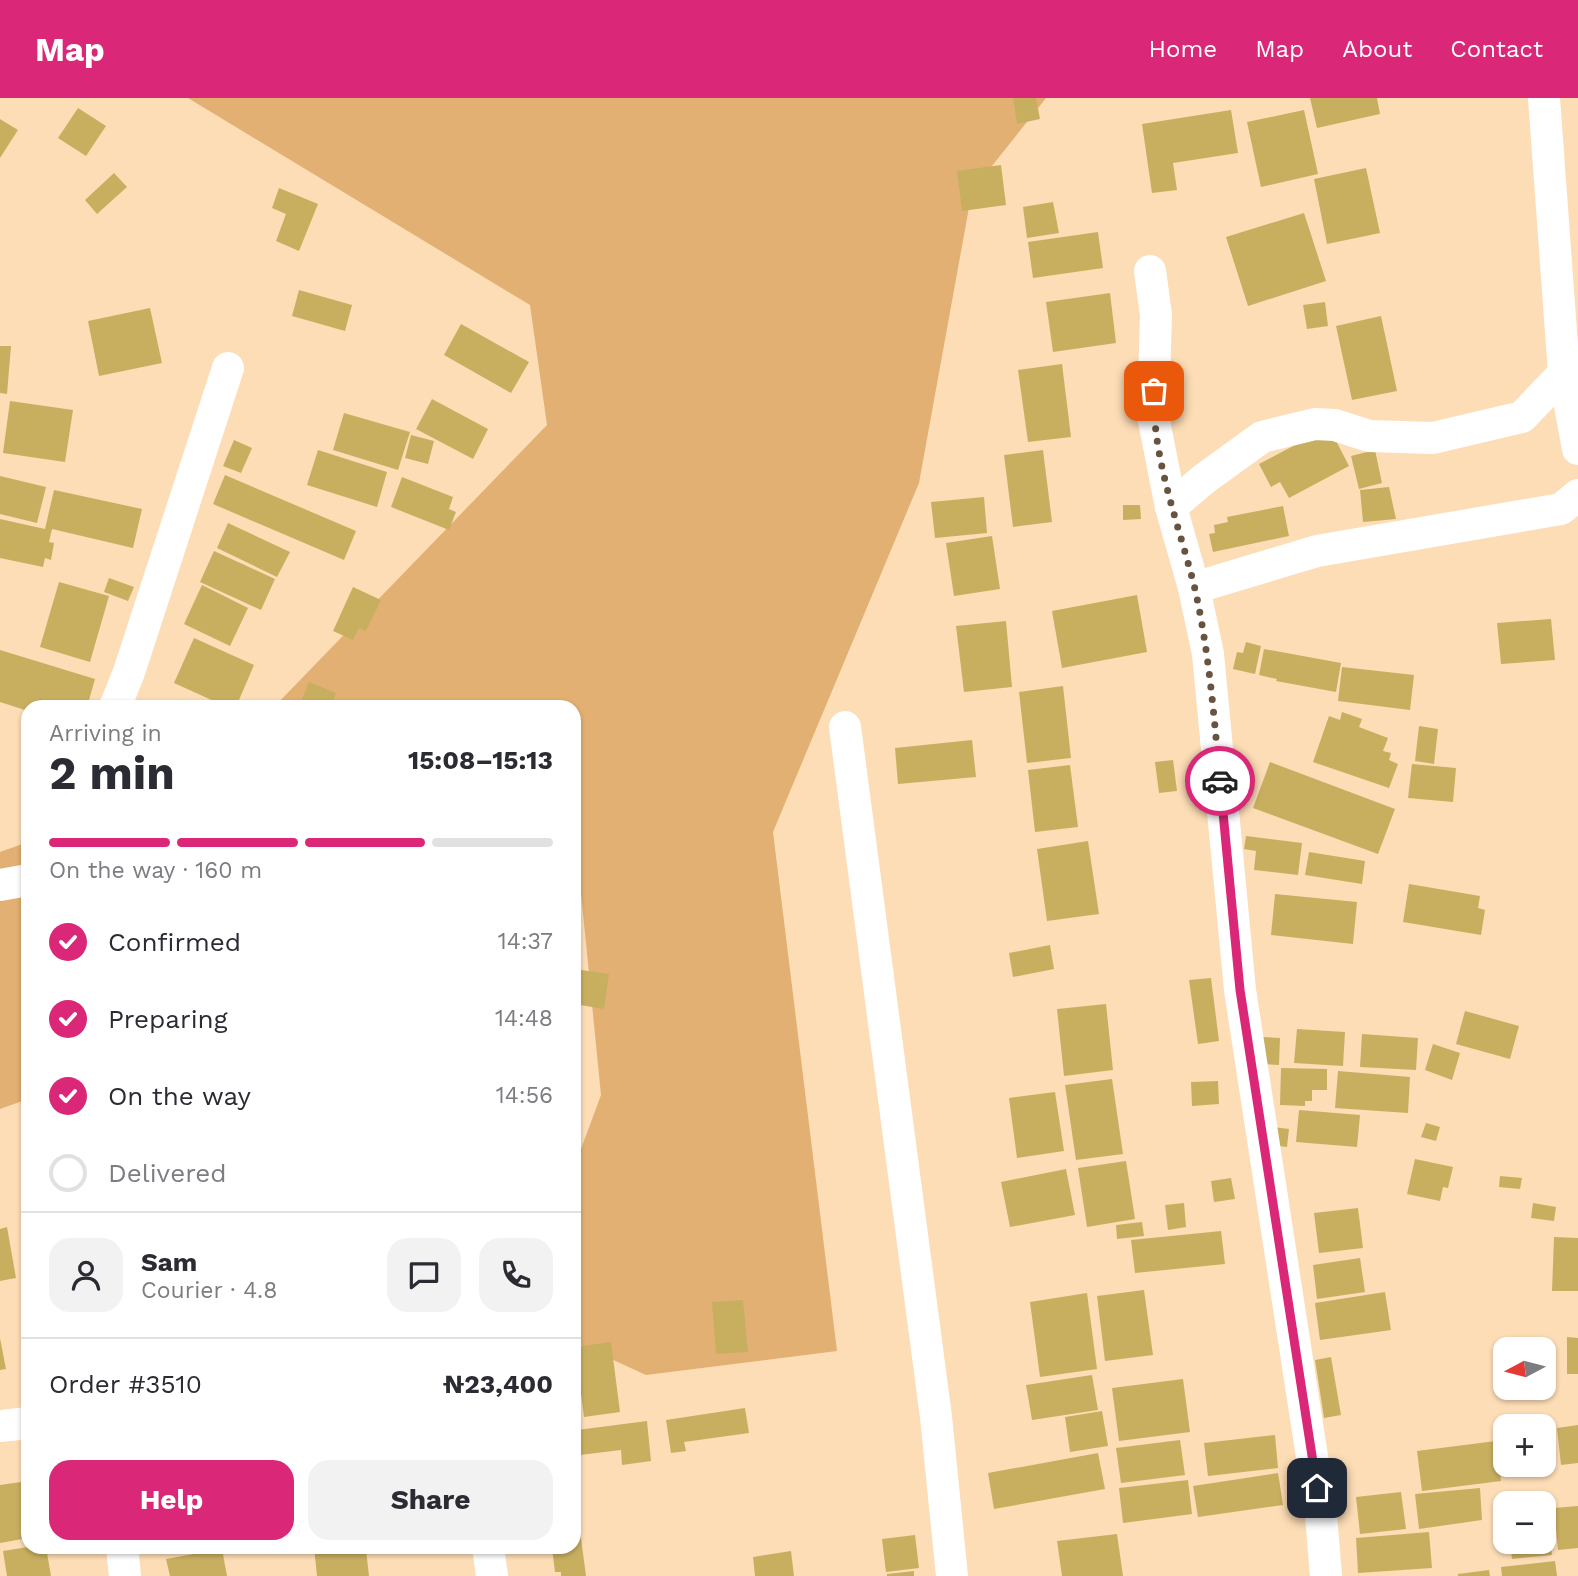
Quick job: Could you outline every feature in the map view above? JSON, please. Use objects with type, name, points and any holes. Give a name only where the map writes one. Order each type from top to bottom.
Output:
[{"type":"street","points":[[1544,98],[1564,373],[1578,449]]},
{"type":"street","points":[[1150,271],[1156,315],[1153,416],[1171,507],[1194,588],[1208,654],[1240,990],[1321,1515],[1326,1576]]},
{"type":"street","points":[[118,700],[228,368]]},
{"type":"street","points":[[1171,507],[1262,437],[1315,424],[1335,425],[1369,436],[1433,438],[1522,417],[1564,373]]},
{"type":"street","points":[[1194,588],[1318,551],[1561,509],[1578,495]]},
{"type":"street","points":[[845,727],[936,1417],[952,1576]]},
{"type":"street","points":[[0,885],[21,881]]},
{"type":"street","points":[[0,1426],[21,1424]]},
{"type":"street","points":[[123,1554],[125,1576]]},
{"type":"street","points":[[489,1554],[492,1576]]},
{"type":"shaded area","points":[[188,98],[1046,98],[972,191],[919,483],[773,832],[837,1351],[646,1375],[581,1345],[581,1149],[601,1095],[581,893],[581,700],[281,700],[547,425],[530,305]]},
{"type":"shaded area","points":[[21,844],[21,1102],[0,1109],[0,852]]},
{"type":"building","points":[[1013,98],[1036,98],[1040,119],[1017,124]]},
{"type":"building","points":[[1310,98],[1377,98],[1380,114],[1317,128]]},
{"type":"building","points":[[78,108],[106,126],[86,156],[58,138]]},
{"type":"building","points":[[1231,110],[1238,153],[1173,163],[1177,190],[1152,193],[1142,124]]},
{"type":"building","points":[[1304,110],[1318,174],[1261,187],[1247,122]]},
{"type":"building","points":[[0,119],[18,130],[0,158]]},
{"type":"building","points":[[1001,165],[1006,205],[962,211],[957,171]]},
{"type":"building","points":[[1366,168],[1380,233],[1327,244],[1314,179]]},
{"type":"building","points":[[114,173],[127,187],[97,214],[85,200]]},
{"type":"building","points":[[279,188],[318,204],[299,251],[276,241],[286,214],[272,208]]},
{"type":"building","points":[[1053,202],[1059,233],[1027,238],[1023,207]]},
{"type":"building","points":[[1304,213],[1326,281],[1248,306],[1226,237]]},
{"type":"building","points":[[1098,232],[1103,268],[1033,278],[1028,242]]},
{"type":"building","points":[[299,290],[352,305],[345,331],[292,316]]},
{"type":"building","points":[[1110,293],[1116,343],[1053,352],[1046,302]]},
{"type":"building","points":[[1325,302],[1328,326],[1307,329],[1303,305]]},
{"type":"building","points":[[150,308],[162,363],[99,376],[88,321]]},
{"type":"building","points":[[1381,316],[1397,391],[1352,400],[1336,326]]},
{"type":"building","points":[[461,324],[529,362],[511,393],[444,355]]},
{"type":"building","points":[[0,346],[11,346],[7,394],[0,393]]},
{"type":"building","points":[[1062,364],[1071,437],[1028,442],[1018,370]]},
{"type":"building","points":[[432,399],[488,429],[473,459],[416,429]]},
{"type":"building","points":[[10,401],[73,410],[65,462],[3,453]]},
{"type":"building","points":[[344,413],[410,432],[398,470],[333,450]]},
{"type":"building","points":[[1329,427],[1349,466],[1289,498],[1280,482],[1271,487],[1259,464]]},
{"type":"building","points":[[411,435],[434,441],[428,464],[405,458]]},
{"type":"building","points":[[234,440],[252,448],[241,473],[223,466]]},
{"type":"building","points":[[318,450],[387,472],[377,507],[307,485]]},
{"type":"building","points":[[1043,450],[1052,522],[1013,527],[1004,455]]},
{"type":"building","points":[[1375,450],[1382,483],[1359,489],[1351,456]]},
{"type":"building","points":[[225,475],[356,531],[344,560],[213,504]]},
{"type":"building","points":[[0,476],[46,487],[37,523],[0,514]]},
{"type":"building","points":[[402,477],[453,497],[449,509],[456,512],[449,530],[391,507]]},
{"type":"building","points":[[1389,487],[1396,519],[1363,522],[1360,490]]},
{"type":"building","points":[[54,490],[142,509],[133,548],[52,529],[49,542],[54,543],[51,560],[45,558],[43,567],[0,558],[0,519],[45,529]]},
{"type":"building","points":[[984,497],[987,533],[935,538],[931,502]]},
{"type":"building","points":[[1123,505],[1140,505],[1141,519],[1123,520]]},
{"type":"building","points":[[1283,506],[1289,536],[1213,552],[1209,534],[1215,533],[1214,525],[1228,522],[1227,517]]},
{"type":"building","points":[[228,523],[290,552],[277,577],[217,548]]},
{"type":"building","points":[[992,536],[1000,589],[954,596],[946,543]]},
{"type":"building","points":[[214,551],[275,579],[261,610],[200,582]]},
{"type":"building","points":[[109,578],[134,587],[128,601],[104,592]]},
{"type":"building","points":[[59,582],[109,596],[90,662],[40,647]]},
{"type":"building","points":[[202,585],[248,608],[230,646],[184,624]]},
{"type":"building","points":[[353,587],[381,600],[366,631],[359,628],[353,640],[333,631]]},
{"type":"building","points":[[1137,595],[1147,652],[1062,668],[1052,611]]},
{"type":"building","points":[[1551,619],[1555,660],[1501,664],[1497,623]]},
{"type":"building","points":[[1006,621],[1012,687],[964,692],[956,626]]},
{"type":"building","points":[[194,638],[254,665],[239,700],[212,700],[174,683]]},
{"type":"building","points":[[1246,642],[1261,646],[1255,674],[1233,669],[1237,652],[1243,653]]},
{"type":"building","points":[[1264,649],[1341,663],[1336,692],[1276,681],[1277,679],[1259,675]]},
{"type":"building","points":[[0,650],[95,679],[89,700],[21,700],[21,709],[0,702]]},
{"type":"building","points":[[1342,667],[1414,675],[1410,710],[1338,701]]},
{"type":"building","points":[[309,682],[336,693],[334,700],[302,700]]},
{"type":"building","points":[[1063,686],[1071,758],[1027,763],[1019,692]]},
{"type":"building","points":[[1342,712],[1362,719],[1359,727],[1388,738],[1383,751],[1391,753],[1389,760],[1398,764],[1389,788],[1313,762],[1329,716],[1340,720]]},
{"type":"building","points":[[1419,726],[1438,729],[1434,764],[1415,761]]},
{"type":"building","points":[[972,740],[976,777],[898,784],[895,748]]},
{"type":"building","points":[[1173,760],[1177,791],[1159,793],[1155,762]]},
{"type":"building","points":[[1270,762],[1395,809],[1378,854],[1253,808]]},
{"type":"building","points":[[1412,764],[1456,768],[1453,802],[1408,798]]},
{"type":"building","points":[[1070,765],[1078,827],[1035,832],[1028,770]]},
{"type":"building","points":[[1246,836],[1302,843],[1298,875],[1254,870],[1256,851],[1244,849]]},
{"type":"building","points":[[1088,841],[1099,914],[1047,921],[1037,849]]},
{"type":"building","points":[[1309,852],[1365,861],[1362,884],[1305,875]]},
{"type":"building","points":[[1409,884],[1480,896],[1478,908],[1485,910],[1481,935],[1403,922]]},
{"type":"building","points":[[1275,894],[1357,902],[1353,944],[1271,935]]},
{"type":"building","points":[[1050,945],[1054,969],[1013,977],[1009,953]]},
{"type":"building","points":[[581,970],[609,974],[604,1009],[581,1005]]},
{"type":"building","points":[[1211,978],[1219,1041],[1198,1044],[1189,980]]},
{"type":"building","points":[[1106,1004],[1113,1070],[1064,1076],[1057,1009]]},
{"type":"building","points":[[1465,1011],[1519,1026],[1510,1059],[1456,1044]]},
{"type":"building","points":[[1297,1029],[1345,1032],[1343,1066],[1294,1063]]},
{"type":"building","points":[[1362,1034],[1418,1038],[1416,1070],[1360,1067]]},
{"type":"building","points":[[1263,1037],[1280,1038],[1279,1065],[1262,1064]]},
{"type":"building","points":[[1433,1044],[1460,1053],[1452,1080],[1425,1070]]},
{"type":"building","points":[[1281,1068],[1327,1069],[1327,1090],[1312,1090],[1312,1101],[1305,1101],[1305,1106],[1280,1105]]},
{"type":"building","points":[[1338,1071],[1410,1077],[1408,1113],[1335,1108]]},
{"type":"building","points":[[1112,1079],[1123,1154],[1076,1160],[1065,1085]]},
{"type":"building","points":[[1218,1081],[1219,1104],[1192,1106],[1191,1082]]},
{"type":"building","points":[[1055,1092],[1064,1151],[1017,1158],[1009,1098]]},
{"type":"building","points":[[1299,1110],[1360,1115],[1357,1147],[1296,1142]]},
{"type":"building","points":[[1426,1123],[1440,1127],[1436,1141],[1421,1137]]},
{"type":"building","points":[[1273,1127],[1289,1129],[1287,1147],[1271,1145]]},
{"type":"building","points":[[1415,1159],[1453,1167],[1448,1188],[1443,1187],[1440,1201],[1407,1194]]},
{"type":"building","points":[[1126,1161],[1135,1219],[1087,1227],[1078,1168]]},
{"type":"building","points":[[1066,1169],[1075,1215],[1010,1227],[1001,1182]]},
{"type":"building","points":[[1500,1176],[1522,1178],[1520,1189],[1499,1187]]},
{"type":"building","points":[[1231,1178],[1235,1199],[1214,1202],[1211,1181]]},
{"type":"building","points":[[1184,1203],[1186,1227],[1168,1230],[1165,1205]]},
{"type":"building","points":[[1533,1203],[1556,1207],[1554,1221],[1531,1218]]},
{"type":"building","points":[[1358,1208],[1363,1248],[1319,1253],[1314,1213]]},
{"type":"building","points":[[1142,1222],[1144,1236],[1117,1239],[1116,1225]]},
{"type":"building","points":[[7,1227],[16,1278],[0,1281],[0,1229]]},
{"type":"building","points":[[1221,1231],[1225,1264],[1135,1273],[1131,1240]]},
{"type":"building","points":[[1554,1237],[1578,1238],[1578,1291],[1552,1291]]},
{"type":"building","points":[[1360,1258],[1365,1292],[1317,1299],[1313,1265]]},
{"type":"building","points":[[1144,1290],[1153,1355],[1105,1361],[1097,1296]]},
{"type":"building","points":[[1385,1292],[1391,1330],[1320,1340],[1315,1303]]},
{"type":"building","points":[[1087,1293],[1097,1369],[1040,1377],[1030,1302]]},
{"type":"building","points":[[743,1300],[748,1352],[716,1354],[712,1302]]},
{"type":"building","points":[[1567,1337],[1578,1338],[1578,1374],[1567,1374]]},
{"type":"building","points":[[0,1338],[6,1369],[0,1370]]},
{"type":"building","points":[[611,1342],[620,1412],[584,1417],[581,1346]]},
{"type":"building","points":[[1331,1357],[1341,1415],[1324,1418],[1315,1360]]},
{"type":"building","points":[[1092,1375],[1098,1410],[1032,1420],[1026,1385]]},
{"type":"building","points":[[1183,1379],[1190,1432],[1119,1441],[1112,1388]]},
{"type":"building","points":[[745,1408],[749,1433],[684,1442],[686,1451],[671,1453],[666,1420]]},
{"type":"building","points":[[1102,1411],[1108,1446],[1070,1452],[1065,1417]]},
{"type":"building","points":[[647,1421],[651,1461],[622,1465],[621,1450],[581,1455],[581,1429]]},
{"type":"building","points":[[1578,1425],[1578,1463],[1561,1465],[1557,1428]]},
{"type":"building","points":[[1275,1435],[1278,1468],[1208,1476],[1204,1443]]},
{"type":"building","points":[[1180,1440],[1185,1475],[1121,1483],[1116,1448]]},
{"type":"building","points":[[1493,1441],[1493,1477],[1500,1477],[1501,1481],[1422,1491],[1417,1451]]},
{"type":"building","points":[[1098,1453],[1105,1489],[994,1509],[988,1473]]},
{"type":"building","points":[[1278,1473],[1283,1505],[1198,1517],[1193,1486]]},
{"type":"building","points":[[1188,1480],[1192,1514],[1123,1523],[1119,1488]]},
{"type":"building","points":[[21,1482],[21,1539],[0,1543],[0,1485]]},
{"type":"building","points":[[1480,1488],[1482,1520],[1419,1529],[1415,1494]]},
{"type":"building","points":[[1401,1492],[1406,1529],[1360,1534],[1356,1497]]},
{"type":"building","points":[[1578,1506],[1578,1548],[1558,1550],[1556,1508]]},
{"type":"building","points":[[1429,1532],[1432,1568],[1358,1573],[1356,1538]]},
{"type":"building","points":[[1117,1534],[1123,1576],[1062,1576],[1057,1541]]},
{"type":"building","points":[[915,1535],[919,1568],[886,1572],[882,1539]]},
{"type":"building","points":[[581,1538],[586,1576],[561,1576],[561,1572],[555,1572],[553,1554],[581,1554]]},
{"type":"building","points":[[21,1548],[21,1554],[47,1554],[51,1576],[7,1576],[3,1551]]},
{"type":"building","points":[[791,1551],[794,1576],[755,1576],[753,1557]]},
{"type":"building","points":[[194,1554],[223,1554],[227,1576],[170,1576],[166,1559]]},
{"type":"building","points":[[315,1554],[366,1554],[369,1576],[317,1576]]},
{"type":"building","points":[[1511,1554],[1552,1555],[1512,1559]]},
{"type":"building","points":[[1555,1561],[1557,1576],[1502,1576],[1501,1567]]},
{"type":"building","points":[[1489,1570],[1490,1576],[1458,1576],[1458,1574]]},
{"type":"building","points":[[914,1571],[914,1576],[887,1576],[887,1574]]},
{"type":"way so far","points":[[1154,391],[1153,416],[1171,507],[1194,588],[1208,654],[1220,781]]},
{"type":"route","points":[[1220,781],[1240,990],[1317,1488]]}]
